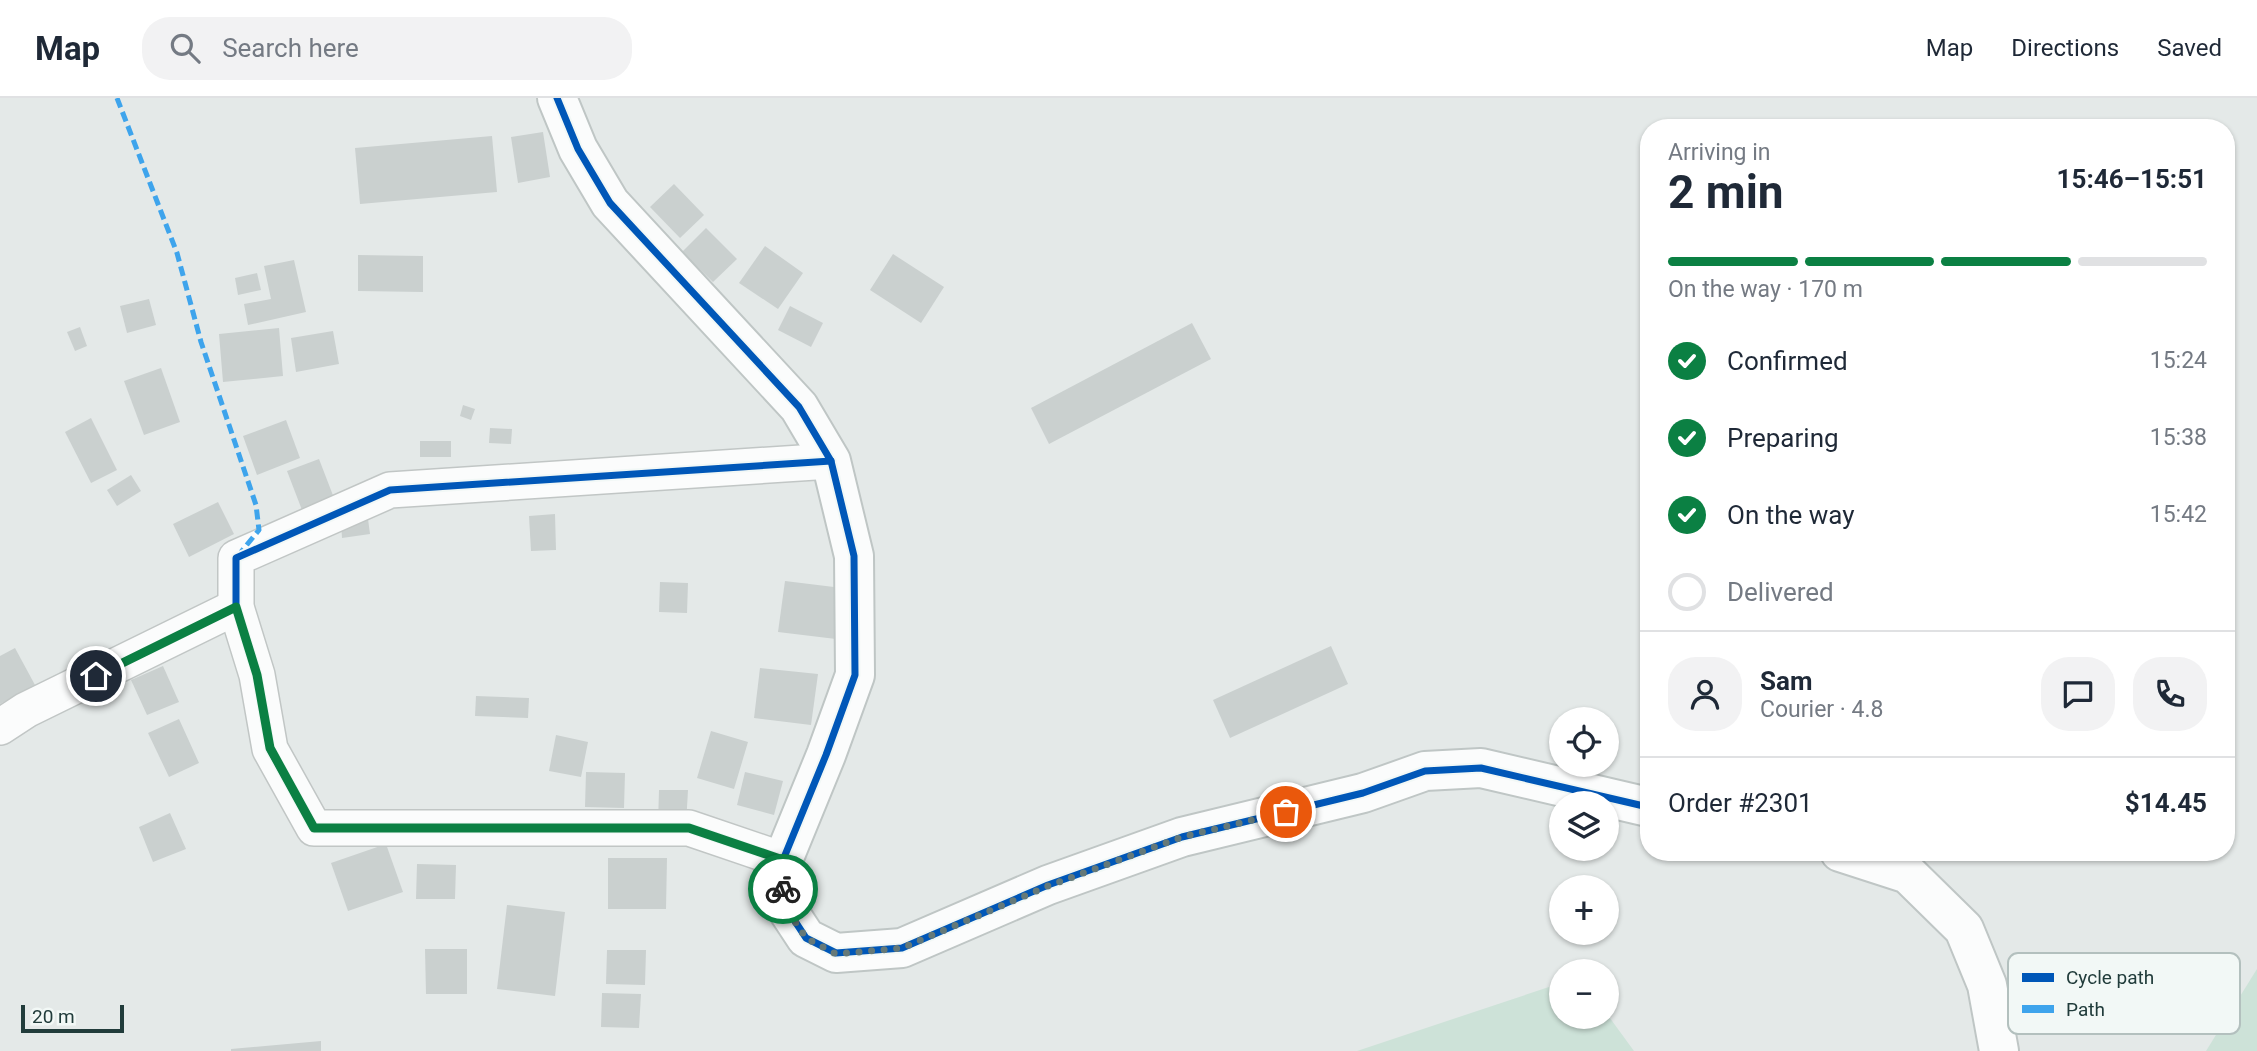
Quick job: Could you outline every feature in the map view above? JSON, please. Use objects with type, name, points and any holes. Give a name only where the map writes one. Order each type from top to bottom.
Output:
[{"type":"street","points":[[557,98],[578,149],[610,204],[799,407],[831,461],[854,556],[855,675],[827,755],[783,860],[782,902],[806,938],[836,954],[902,948],[1048,886],[1182,837],[1363,793],[1425,771],[1481,768],[1640,805]]},
{"type":"street","points":[[783,860],[689,828],[314,828],[270,748],[257,675],[236,607],[236,558],[390,490],[831,461]]},
{"type":"street","points":[[0,727],[26,710],[236,607]]},
{"type":"street","points":[[1868,861],[1908,874],[1964,929],[1987,985],[1999,1051]]},
{"type":"green space","points":[[2257,969],[2257,1051],[2206,1051],[2217,1034],[2240,1034],[2240,996]]},
{"type":"green space","points":[[1549,987],[1549,1029],[1618,1029],[1634,1051],[1357,1051]]},
{"type":"building","points":[[543,132],[550,177],[518,183],[511,137]]},
{"type":"building","points":[[492,136],[497,192],[360,204],[355,148]]},
{"type":"building","points":[[674,184],[704,215],[680,238],[650,207]]},
{"type":"building","points":[[706,228],[737,259],[713,282],[682,252]]},
{"type":"building","points":[[765,246],[803,273],[778,309],[739,283]]},
{"type":"building","points":[[893,254],[944,287],[921,323],[870,290]]},
{"type":"building","points":[[358,255],[423,256],[423,292],[358,291]]},
{"type":"building","points":[[294,260],[306,312],[248,325],[244,304],[271,299],[264,266]]},
{"type":"building","points":[[257,273],[261,290],[238,295],[235,278]]},
{"type":"building","points":[[149,299],[156,325],[127,333],[120,306]]},
{"type":"building","points":[[790,306],[823,323],[811,347],[778,330]]},
{"type":"building","points":[[1192,323],[1211,359],[1049,444],[1031,408]]},
{"type":"building","points":[[80,327],[87,346],[75,351],[67,332]]},
{"type":"building","points":[[279,328],[283,376],[223,382],[219,334]]},
{"type":"building","points":[[333,331],[339,364],[296,372],[291,338]]},
{"type":"building","points":[[161,368],[180,422],[144,435],[124,381]]},
{"type":"building","points":[[463,405],[475,409],[471,420],[460,416]]},
{"type":"building","points":[[91,418],[117,470],[91,483],[65,432]]},
{"type":"building","points":[[286,420],[300,458],[257,475],[243,436]]},
{"type":"building","points":[[490,428],[512,429],[511,444],[489,443]]},
{"type":"building","points":[[420,441],[451,441],[451,457],[420,457]]},
{"type":"building","points":[[319,459],[334,498],[302,510],[287,471]]},
{"type":"building","points":[[131,475],[141,491],[117,506],[107,490]]},
{"type":"building","points":[[218,502],[234,534],[189,557],[173,524]]},
{"type":"building","points":[[555,514],[556,550],[531,551],[529,516]]},
{"type":"building","points":[[368,519],[370,534],[342,538],[341,522]]},
{"type":"building","points":[[785,581],[842,588],[836,639],[778,632]]},
{"type":"building","points":[[660,582],[688,583],[687,613],[659,612]]},
{"type":"building","points":[[1331,646],[1348,684],[1230,738],[1213,700]]},
{"type":"building","points":[[15,648],[35,685],[0,704],[0,656]]},
{"type":"building","points":[[163,666],[179,702],[147,715],[131,680]]},
{"type":"building","points":[[760,668],[818,674],[811,725],[754,718]]},
{"type":"building","points":[[476,696],[529,698],[528,718],[475,716]]},
{"type":"building","points":[[179,719],[199,763],[169,777],[148,733]]},
{"type":"building","points":[[711,731],[748,742],[734,789],[697,778]]},
{"type":"building","points":[[556,735],[588,742],[581,777],[549,771]]},
{"type":"building","points":[[586,772],[625,773],[624,808],[585,807]]},
{"type":"building","points":[[745,772],[783,781],[774,815],[737,805]]},
{"type":"building","points":[[659,790],[688,790],[686,825],[658,824]]},
{"type":"building","points":[[170,813],[186,849],[153,862],[139,827]]},
{"type":"building","points":[[386,844],[403,892],[348,911],[331,863]]},
{"type":"building","points":[[608,858],[667,858],[666,909],[608,909]]},
{"type":"building","points":[[417,864],[456,865],[455,899],[416,899]]},
{"type":"building","points":[[507,905],[565,912],[555,996],[497,989]]},
{"type":"building","points":[[425,949],[467,949],[467,994],[426,994]]},
{"type":"building","points":[[607,950],[646,950],[645,985],[606,984]]},
{"type":"building","points":[[602,993],[641,994],[639,1028],[601,1027]]},
{"type":"building","points":[[321,1041],[321,1051],[231,1051],[231,1049]]},
{"type":"marked path","points":[[117,98],[177,253],[201,342],[256,505],[259,530],[241,552]]},
{"type":"cycle path","points":[[557,98],[578,149],[610,203],[799,407],[831,461],[854,556],[855,675],[783,860],[783,903],[806,938],[836,953],[902,948],[1048,885],[1182,837],[1363,793],[1425,771],[1481,768],[1640,805]]},
{"type":"cycle path","points":[[783,860],[689,828],[314,828],[270,749],[257,675],[236,607],[236,558],[390,490],[831,461]]},
{"type":"way so far","points":[[783,889],[782,902],[806,938],[836,954],[902,948],[1048,886],[1182,837],[1286,812]]},
{"type":"route","points":[[96,676],[236,607],[257,675],[270,748],[314,828],[689,828],[783,860],[783,889]]}]
